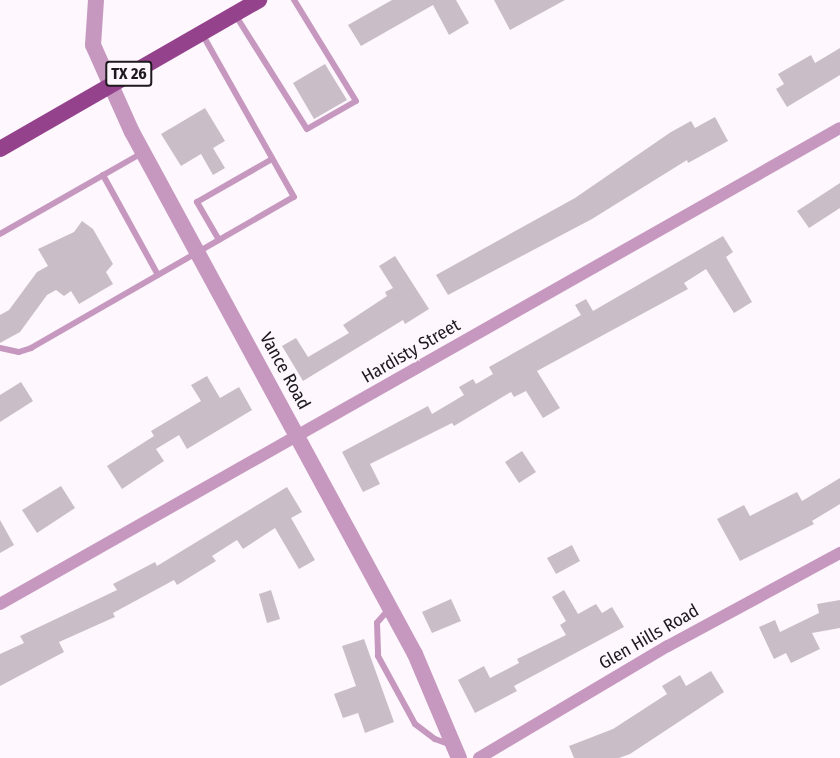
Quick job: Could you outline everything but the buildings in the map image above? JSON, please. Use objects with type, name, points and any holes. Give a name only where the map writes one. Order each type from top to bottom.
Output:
[{"type":"main road","name":"TX 26","points":[[0,149],[259,0]]},
{"type":"street","name":"Vance Road","points":[[96,0],[93,45],[143,152],[299,436],[390,609],[456,751]]},
{"type":"street","name":"Hardisty Street","points":[[0,604],[840,128]]},
{"type":"street","name":"Glen Hills Road","points":[[479,758],[668,646],[840,553]]},
{"type":"lane","points":[[235,14],[307,129],[356,101],[294,0]]},
{"type":"lane","points":[[0,348],[19,352],[31,348],[294,197],[201,33]]},
{"type":"lane","points":[[0,234],[143,152]]},
{"type":"lane","points":[[219,240],[197,202],[272,159]]},
{"type":"lane","points":[[103,175],[158,275]]},
{"type":"lane","points":[[390,609],[377,622],[378,656],[415,724],[456,751]]}]
